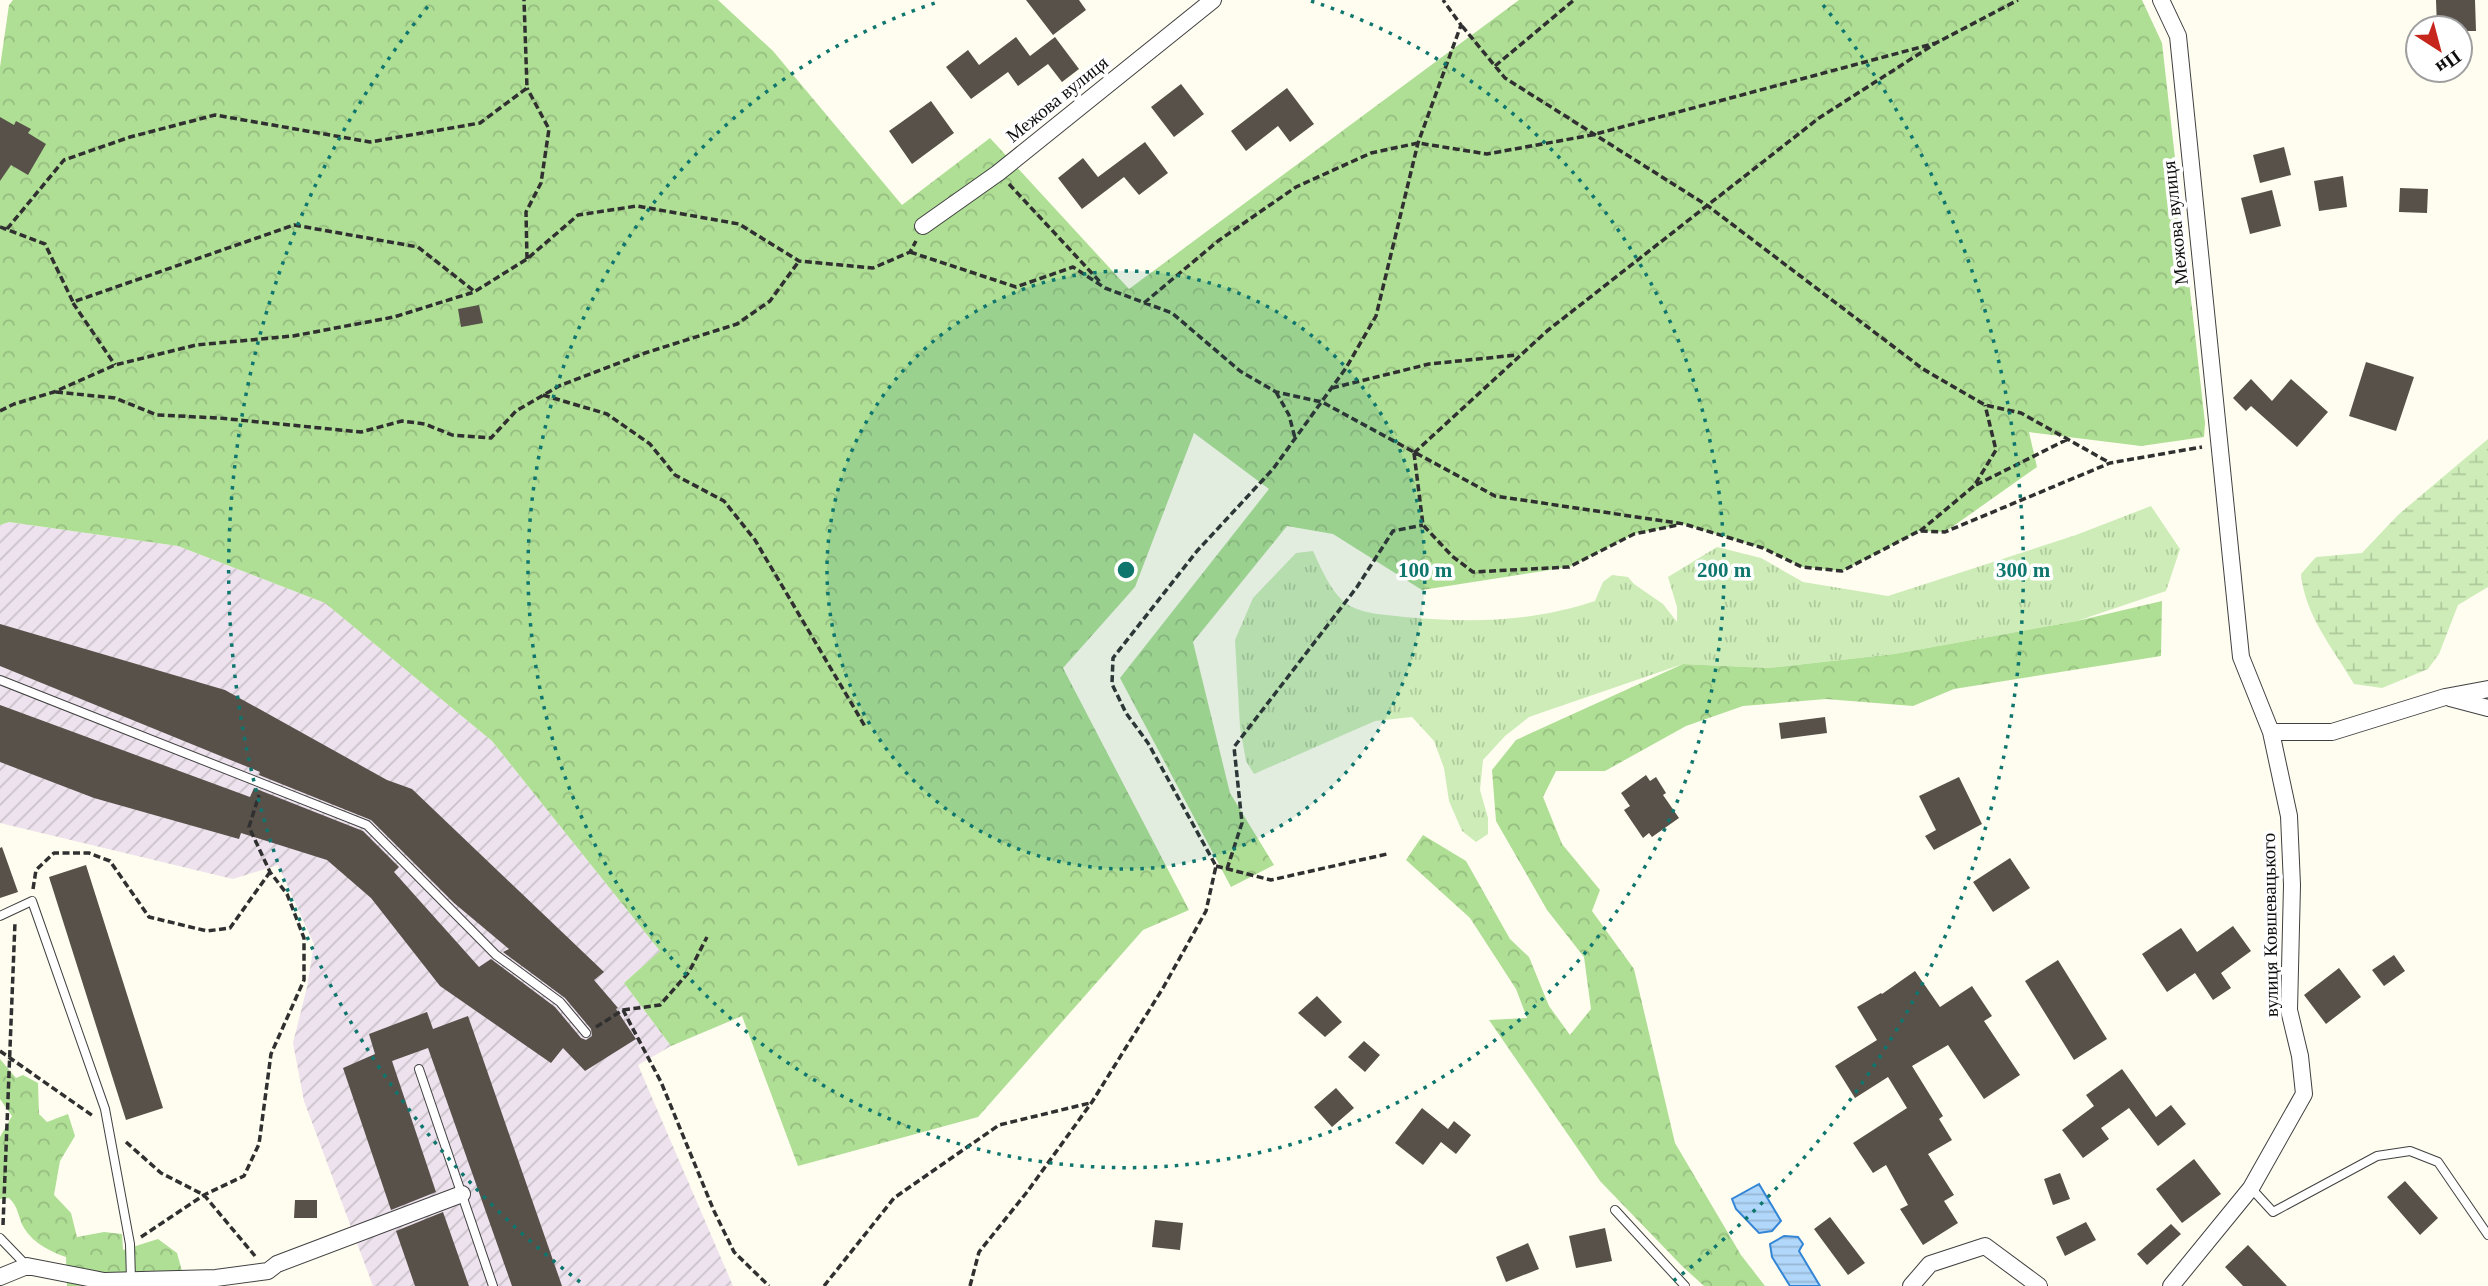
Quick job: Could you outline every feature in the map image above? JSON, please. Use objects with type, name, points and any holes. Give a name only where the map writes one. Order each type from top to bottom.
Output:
[{"type":"street","name":"Межова вулиця","points":[[923,226],[999,173],[1213,0]]},
{"type":"street","name":"Межова вулиця","points":[[2161,0],[2178,36],[2218,445]]},
{"type":"street","name":"вулиця Ковшевацького","points":[[2171,1286],[2251,1188],[2304,1094],[2300,1056],[2290,1010],[2292,885],[2288,816],[2271,732],[2241,657],[2218,445]]},
{"type":"street","points":[[2271,732],[2332,732],[2445,696],[2487,689]]},
{"type":"street","points":[[2445,696],[2488,708]]},
{"type":"street","points":[[0,1277],[27,1266],[104,1281],[216,1278],[268,1271],[277,1264],[462,1194]]},
{"type":"street","points":[[1911,1286],[1930,1264],[1985,1246],[2039,1286]]},
{"type":"lane","points":[[0,680],[367,825],[496,955],[560,1002],[586,1033]]},
{"type":"lane","points":[[0,916],[32,901],[105,1109],[130,1244],[131,1280]]},
{"type":"lane","points":[[419,1069],[493,1286]]},
{"type":"lane","points":[[2251,1188],[2273,1212],[2377,1156],[2410,1151],[2438,1162],[2488,1235]]},
{"type":"lane","points":[[1615,1210],[1685,1286]]},
{"type":"lane","points":[[1,1239],[27,1266]]},
{"type":"path","points":[[524,0],[527,88],[549,129],[541,183],[526,212],[527,260]]},
{"type":"path","points":[[1443,0],[1505,78],[1708,206],[1923,369],[1985,405],[2021,413],[2110,463]]},
{"type":"path","points":[[1495,66],[1574,0]]},
{"type":"path","points":[[1414,453],[1519,354],[1819,117],[1936,43],[2018,0]]},
{"type":"path","points":[[970,1286],[979,1252],[1027,1192],[1092,1102],[1163,988],[1206,911],[1216,866],[1148,743],[1126,713],[1112,684],[1113,658],[1197,551],[1273,469],[1332,388],[1376,316],[1418,144],[1461,25]]},
{"type":"path","points":[[1144,303],[1218,241],[1296,187],[1371,153],[1418,144],[1486,154],[1592,135],[1936,43]]},
{"type":"path","points":[[7,229],[64,160],[130,137],[215,115],[370,142],[480,124],[527,88]]},
{"type":"path","points":[[999,173],[1105,288]]},
{"type":"path","points":[[0,411],[54,392],[115,365],[196,345],[293,336],[394,317],[474,292],[527,260],[578,215],[637,206],[738,224],[799,261],[873,268],[910,252],[1016,287],[1073,267],[1105,288],[1172,313],[1241,371],[1276,392],[1322,402],[1495,496],[1684,524],[1763,548],[1802,567],[1842,571],[1919,531],[1974,486],[2068,439]]},
{"type":"path","points":[[73,302],[294,225],[418,247],[474,292]]},
{"type":"path","points":[[0,226],[45,244],[73,302],[115,365]]},
{"type":"path","points":[[54,392],[115,398],[157,415],[219,418],[361,432],[402,421],[425,424],[452,435],[491,438],[516,411],[559,386],[645,353],[737,324],[770,301],[799,261]]},
{"type":"path","points":[[1332,388],[1429,364],[1519,354]]},
{"type":"path","points":[[1276,392],[1289,415],[1295,439]]},
{"type":"path","points":[[544,396],[607,414],[650,444],[675,475],[724,501],[755,540],[866,728]]},
{"type":"path","points":[[1974,486],[1996,450],[1985,405]]},
{"type":"path","points":[[1919,531],[1945,532],[2110,463],[2218,445]]},
{"type":"path","points":[[1414,453],[1423,525],[1452,556],[1473,572],[1569,567],[1634,534],[1684,524]]},
{"type":"path","points":[[1227,869],[1242,823],[1234,747],[1357,587],[1393,531],[1423,525]]},
{"type":"path","points":[[130,1244],[204,1195],[244,1177],[259,1144],[271,1054],[304,980],[304,938],[287,894],[270,872],[249,827],[263,783]]},
{"type":"path","points":[[32,901],[36,870],[54,853],[89,853],[110,861],[149,917],[207,931],[230,928],[270,872]]},
{"type":"path","points":[[1216,866],[1271,880],[1387,854]]},
{"type":"path","points":[[1,1239],[16,909]]},
{"type":"path","points":[[586,1033],[623,1010],[660,1005],[689,972],[706,937]]},
{"type":"path","points":[[623,1010],[661,1082],[734,1252],[769,1286]]},
{"type":"path","points":[[0,1051],[108,1126],[161,1173],[204,1195],[268,1271]]},
{"type":"path","points":[[824,1286],[894,1198],[999,1125],[1092,1102]]},
{"type":"shaded area","points":[[9,522],[178,546],[325,603],[492,741],[660,951],[624,983],[671,1046],[638,1065],[733,1286],[373,1286],[304,1101],[293,1043],[314,944],[278,865],[233,879],[0,823],[0,525]]},
{"type":"green space","points":[[13,0],[718,0],[773,51],[902,205],[990,138],[1129,289],[1519,0],[2142,0],[2162,43],[2205,423],[2204,437],[2141,446],[2029,432],[2037,467],[1945,532],[1919,531],[1842,571],[1802,567],[1763,548],[1683,524],[1634,534],[1569,567],[1422,590],[1333,534],[1287,526],[1193,642],[1230,793],[1274,865],[1231,887],[1120,678],[1269,489],[1194,433],[1135,587],[1063,668],[1189,910],[1143,930],[978,1117],[798,1166],[742,1016],[671,1046],[624,983],[660,951],[492,741],[325,603],[178,546],[9,522],[0,525],[0,67],[9,5]]},
{"type":"green space","points":[[2488,439],[2488,587],[2458,605],[2439,654],[2428,669],[2382,688],[2354,684],[2314,618],[2301,574],[2316,557],[2362,553],[2398,515]]},
{"type":"green space","points":[[2151,506],[2180,549],[2166,591],[2077,621],[1894,654],[1768,668],[1683,664],[1529,717],[1505,736],[1483,760],[1480,790],[1488,818],[1488,834],[1476,842],[1462,831],[1449,801],[1444,768],[1434,741],[1412,717],[1375,721],[1254,774],[1246,761],[1240,727],[1235,640],[1253,598],[1296,553],[1313,551],[1328,582],[1339,597],[1352,607],[1370,613],[1429,619],[1524,617],[1595,601],[1603,582],[1612,575],[1628,577],[1663,604],[1677,622],[1677,607],[1668,577],[1717,547],[1761,558],[1803,582],[1888,596],[2076,535]]},
{"type":"green space","points":[[2162,601],[2161,656],[1954,689],[1913,706],[1826,699],[1743,706],[1686,726],[1605,771],[1556,771],[1543,797],[1562,844],[1600,890],[1592,911],[1634,969],[1675,1143],[1741,1255],[1765,1286],[1704,1286],[1600,1181],[1489,1020],[1527,1018],[1516,989],[1470,918],[1406,860],[1423,835],[1466,861],[1510,939],[1529,957],[1549,1006],[1570,1035],[1591,1009],[1584,957],[1547,910],[1496,821],[1492,770],[1516,740],[1683,664],[1768,668],[1894,654],[2077,621]]},
{"type":"green space","points":[[0,1059],[16,1078],[23,1075],[38,1083],[39,1114],[47,1122],[68,1114],[75,1136],[60,1161],[54,1195],[71,1213],[77,1237],[104,1232],[122,1234],[123,1250],[158,1239],[177,1253],[182,1271],[213,1286],[67,1286],[66,1257],[48,1250],[32,1238],[24,1228],[12,1201],[9,1198],[0,1199],[0,1137],[12,1116],[0,1099]]},
{"type":"water","points":[[1759,1184],[1781,1221],[1772,1231],[1759,1233],[1736,1209],[1732,1199]]},
{"type":"water","points":[[1784,1236],[1798,1237],[1803,1244],[1799,1251],[1820,1286],[1790,1286],[1772,1257],[1770,1244]]},
{"type":"building","points":[[1026,0],[1079,0],[1086,10],[1053,35]]},
{"type":"building","points":[[2436,0],[2475,0],[2476,31],[2474,14],[2436,14]]},
{"type":"building","points":[[1016,37],[1030,56],[1055,37],[1079,69],[1062,82],[1048,64],[1018,86],[1008,72],[971,99],[946,67],[968,50],[979,65]]},
{"type":"building","points":[[1181,84],[1204,114],[1174,137],[1151,107]]},
{"type":"building","points":[[1287,88],[1314,124],[1290,142],[1278,126],[1246,151],[1231,131]]},
{"type":"building","points":[[931,101],[954,133],[912,164],[889,131]]},
{"type":"building","points":[[0,117],[14,125],[16,121],[31,129],[28,133],[46,144],[28,175],[11,165],[0,181]]},
{"type":"building","points":[[1145,142],[1168,173],[1139,195],[1124,177],[1082,209],[1058,178],[1083,158],[1098,177]]},
{"type":"building","points":[[2284,147],[2291,175],[2260,183],[2253,155]]},
{"type":"building","points":[[2343,176],[2347,207],[2319,211],[2314,181]]},
{"type":"building","points":[[2400,188],[2428,189],[2427,213],[2399,212]]},
{"type":"building","points":[[2272,190],[2281,226],[2250,234],[2241,198]]},
{"type":"building","points":[[479,305],[483,323],[461,327],[458,309]]},
{"type":"building","points":[[2366,362],[2414,377],[2396,431],[2349,416]]},
{"type":"building","points":[[2251,379],[2272,401],[2291,379],[2328,412],[2297,447],[2251,406],[2246,411],[2233,398]]},
{"type":"building","points":[[0,624],[225,690],[387,780],[412,789],[604,972],[594,980],[618,1008],[616,1009],[636,1039],[585,1071],[563,1048],[551,1063],[440,986],[371,898],[327,860],[241,833],[239,839],[94,798],[0,762],[0,705],[250,797],[254,788],[363,831],[399,867],[394,872],[479,967],[491,959],[555,1007],[581,1038],[586,1040],[592,1036],[591,1029],[565,998],[503,952],[509,949],[454,903],[371,820],[0,666]]},
{"type":"building","points":[[1825,717],[1827,733],[1781,739],[1779,723]]},
{"type":"building","points":[[1646,775],[1650,781],[1656,777],[1666,793],[1663,795],[1679,818],[1652,837],[1649,833],[1643,838],[1624,810],[1630,806],[1621,793]]},
{"type":"building","points":[[1959,777],[1982,824],[1934,850],[1925,836],[1936,830],[1919,796]]},
{"type":"building","points":[[2,847],[18,892],[0,898],[0,848]]},
{"type":"building","points":[[2010,858],[2030,888],[1993,912],[1973,882]]},
{"type":"building","points":[[86,865],[163,1108],[126,1120],[49,877]]},
{"type":"building","points":[[2233,926],[2251,951],[2221,973],[2231,988],[2213,1000],[2195,973],[2167,992],[2142,954],[2181,928],[2197,952]]},
{"type":"building","points":[[2394,955],[2405,971],[2384,986],[2372,970]]},
{"type":"building","points":[[2058,960],[2107,1039],[2074,1060],[2025,981]]},
{"type":"building","points":[[2339,968],[2361,997],[2326,1024],[2304,995]]},
{"type":"building","points":[[1915,971],[1940,1007],[1972,986],[1992,1016],[1984,1021],[2020,1075],[1984,1099],[1948,1045],[1912,1066],[1943,1116],[1939,1119],[1952,1140],[1928,1154],[1954,1195],[1944,1201],[1958,1223],[1923,1245],[1900,1209],[1908,1205],[1886,1165],[1873,1173],[1853,1143],[1907,1108],[1888,1077],[1855,1098],[1835,1066],[1877,1040],[1857,1007],[1882,994]]},
{"type":"building","points":[[1317,996],[1342,1022],[1325,1037],[1298,1013]]},
{"type":"building","points":[[427,1012],[433,1029],[468,1016],[562,1286],[512,1286],[428,1048],[392,1061],[436,1192],[391,1210],[343,1068],[375,1054],[369,1034]]},
{"type":"building","points":[[1364,1041],[1380,1055],[1365,1072],[1348,1057]]},
{"type":"building","points":[[2122,1069],[2156,1117],[2171,1105],[2186,1124],[2158,1146],[2129,1108],[2101,1128],[2109,1139],[2083,1158],[2062,1130],[2094,1106],[2086,1095]]},
{"type":"building","points":[[1336,1088],[1354,1108],[1332,1127],[1314,1107]]},
{"type":"building","points":[[1422,1108],[1448,1129],[1454,1121],[1471,1135],[1456,1154],[1441,1142],[1423,1165],[1395,1143]]},
{"type":"building","points":[[2194,1159],[2221,1194],[2182,1223],[2156,1189]]},
{"type":"building","points":[[2060,1173],[2070,1199],[2053,1205],[2044,1179]]},
{"type":"building","points":[[2405,1181],[2438,1218],[2420,1235],[2387,1197]]},
{"type":"building","points":[[295,1200],[317,1200],[317,1218],[294,1218]]},
{"type":"building","points":[[443,1212],[469,1286],[415,1286],[396,1231]]},
{"type":"building","points":[[1830,1217],[1865,1263],[1848,1275],[1814,1229]]},
{"type":"building","points":[[1155,1220],[1183,1223],[1180,1250],[1152,1247]]},
{"type":"building","points":[[2086,1222],[2096,1240],[2065,1256],[2056,1237]]},
{"type":"building","points":[[2171,1224],[2181,1234],[2147,1265],[2137,1254]]},
{"type":"building","points":[[1605,1228],[1612,1261],[1576,1268],[1569,1236]]},
{"type":"building","points":[[1528,1243],[1539,1269],[1506,1282],[1496,1257]]},
{"type":"building","points":[[2248,1245],[2287,1286],[2243,1286],[2225,1267]]}]
